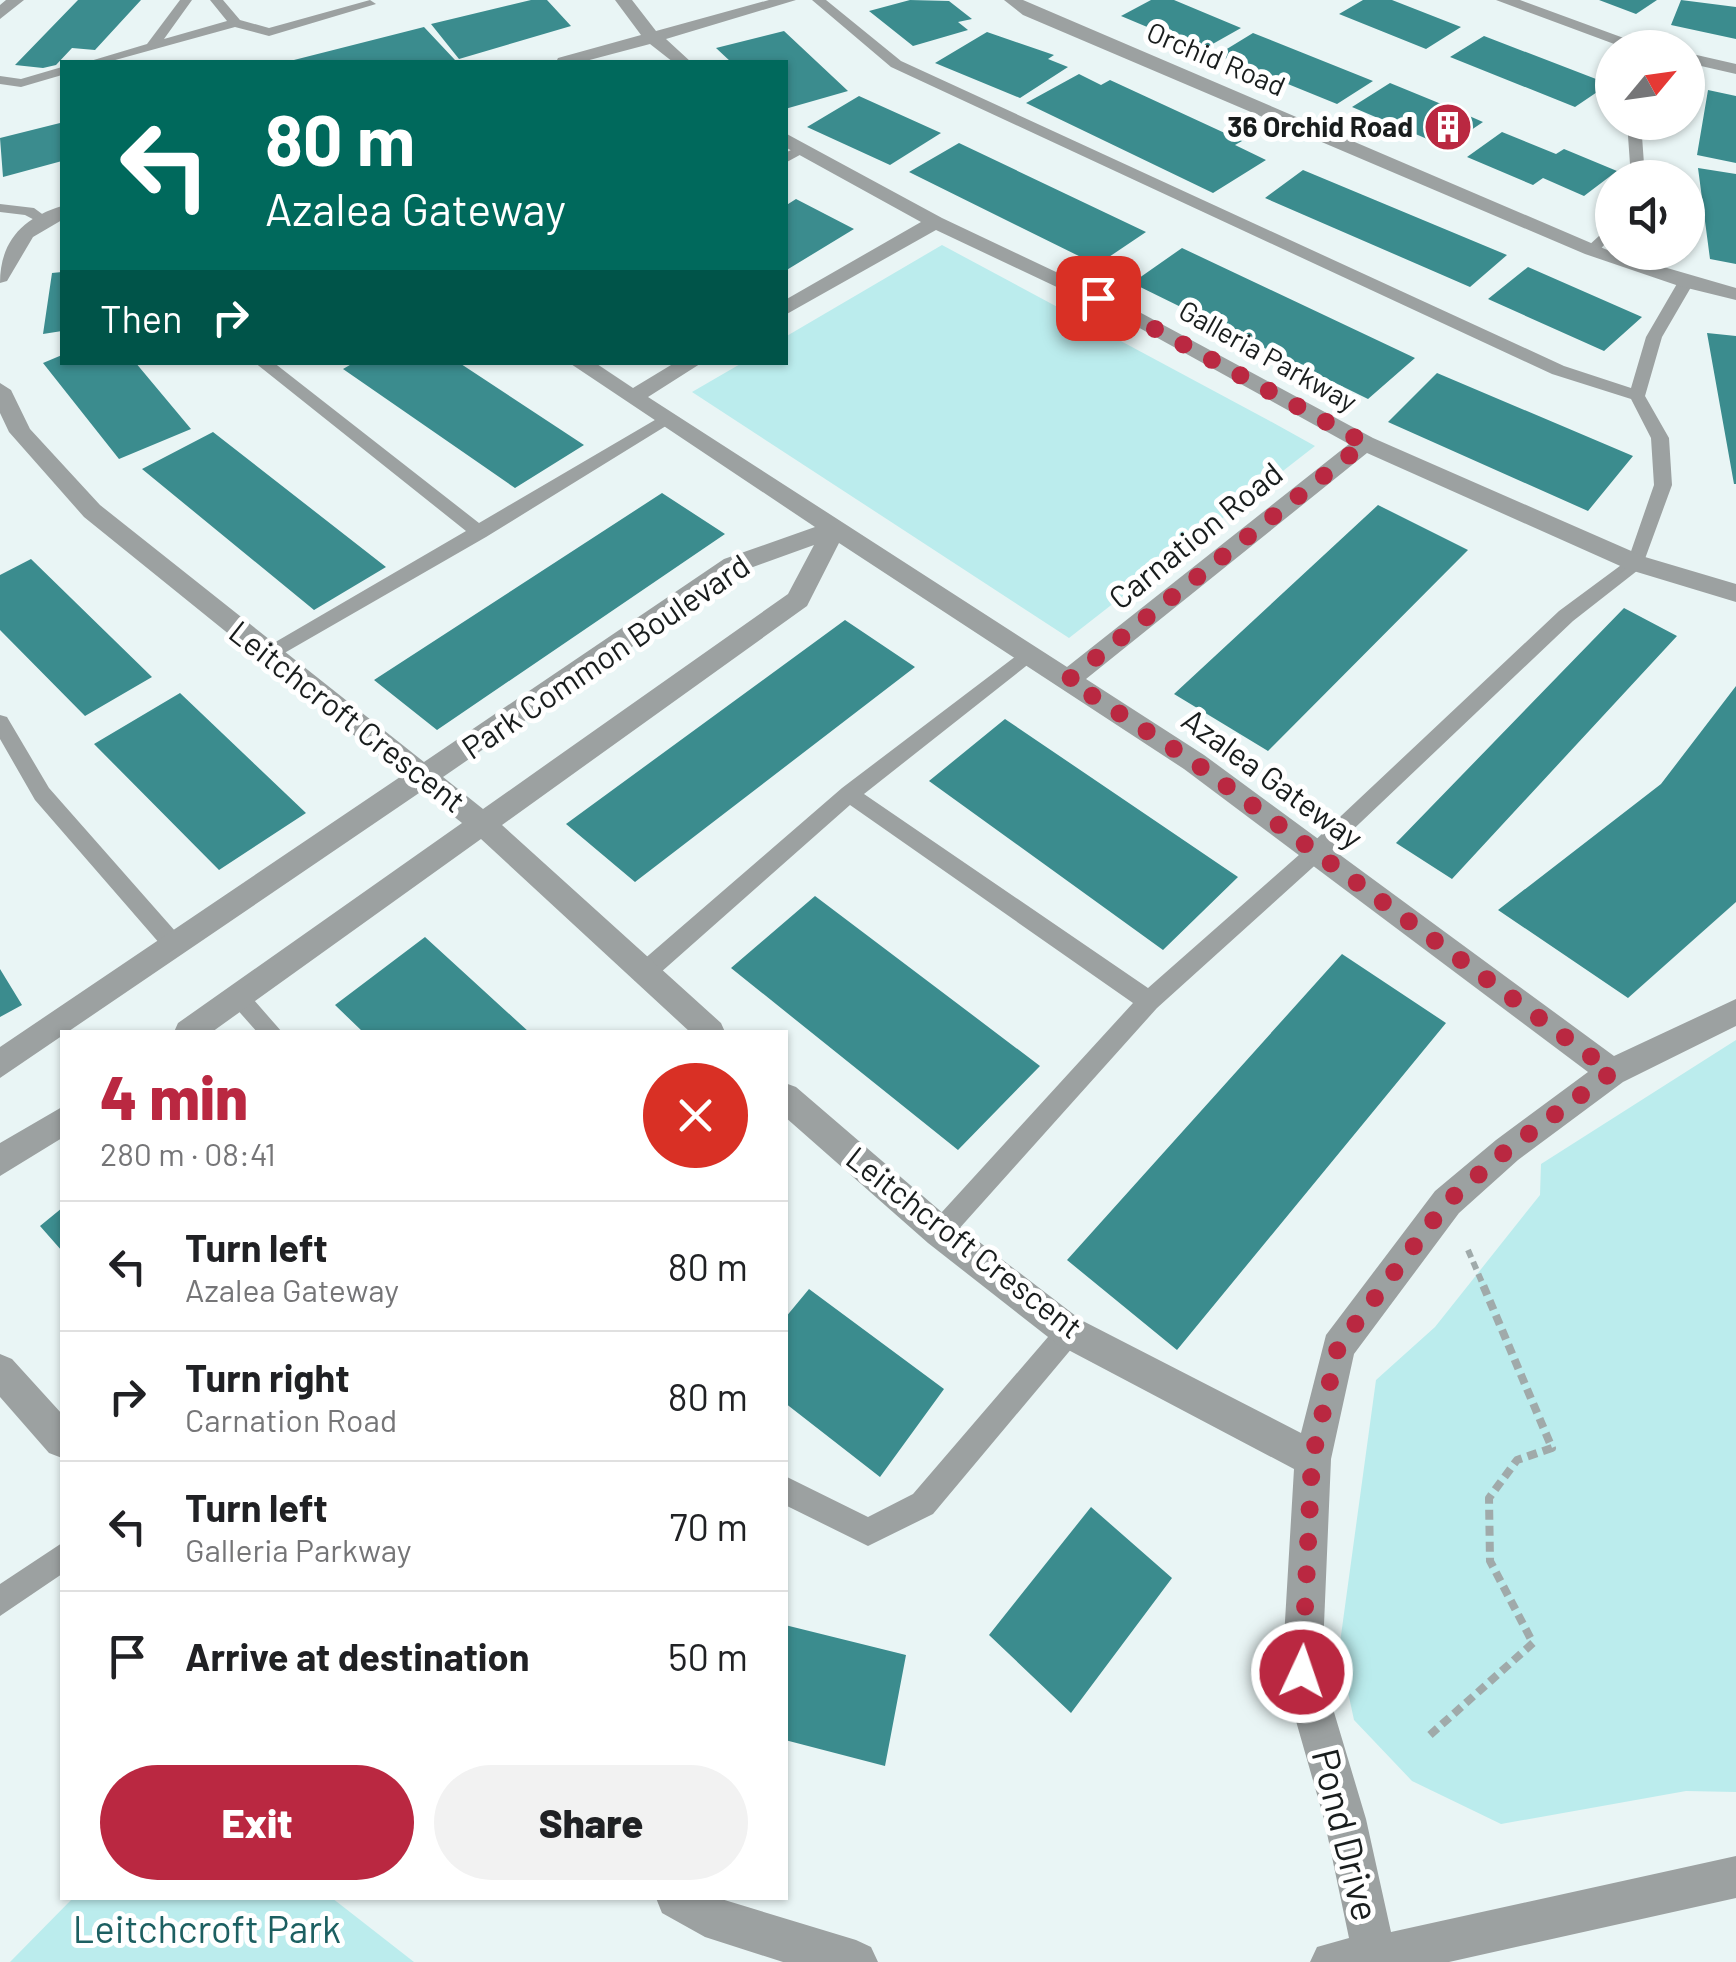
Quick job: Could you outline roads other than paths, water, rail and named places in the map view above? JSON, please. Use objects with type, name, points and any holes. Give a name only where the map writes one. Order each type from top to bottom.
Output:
[{"type":"street","points":[[0,14],[16,0]]},
{"type":"street","points":[[623,0],[651,36],[680,60]]},
{"type":"street","points":[[571,60],[788,0]]},
{"type":"street","name":"Orchid Road","points":[[1012,0],[1029,11],[1592,250],[1686,282],[1736,294]]},
{"type":"street","points":[[1504,0],[1595,31]]},
{"type":"street","points":[[1705,62],[1736,69]]},
{"type":"street","name":"Galleria Parkway","points":[[791,150],[1064,281],[1365,443],[1636,563],[1736,593]]},
{"type":"street","points":[[2,270],[25,233],[54,217]]},
{"type":"street","points":[[788,307],[935,222]]},
{"type":"street","name":"Azalea Gateway","points":[[582,365],[1194,762],[1612,1072]]},
{"type":"street","points":[[631,398],[687,365]]},
{"type":"street","name":"Leitchcroft Crescent","points":[[0,390],[9,430],[92,511],[484,826],[708,1030]]},
{"type":"street","name":"Carnation Road","points":[[1068,680],[1365,443]]},
{"type":"street","name":"Park Common Boulevard","points":[[0,1064],[733,565],[834,529]]},
{"type":"street","name":"Park Common Boulevard","points":[[192,1030],[798,600],[834,529]]},
{"type":"street","name":"Pond Drive","points":[[1375,1960],[1344,1819],[1302,1672],[1312,1459],[1338,1347],[1447,1202],[1507,1150],[1612,1072],[1736,1012]]},
{"type":"street","name":"Leitchcroft Crescent","points":[[788,1100],[940,1232],[1069,1332],[1312,1459]]},
{"type":"street","points":[[0,1162],[60,1123]]},
{"type":"street","points":[[0,1371],[60,1438]]},
{"type":"street","points":[[1332,1962],[1375,1960],[1736,1877]]},
{"type":"street","points":[[681,1900],[720,1922],[856,1962]]},
{"type":"lane","points":[[152,47],[186,0]]},
{"type":"lane","points":[[216,0],[235,23]]},
{"type":"lane","points":[[818,0],[896,64],[1558,370],[1637,396],[1660,438],[1663,485],[1636,563],[1566,616],[1315,853],[1149,1001],[940,1232]]},
{"type":"lane","points":[[102,60],[235,23],[268,32],[370,4]]},
{"type":"lane","points":[[0,80],[21,82],[60,72]]},
{"type":"lane","points":[[0,208],[54,217]]},
{"type":"lane","points":[[1592,250],[1595,247]]},
{"type":"lane","points":[[1637,396],[1654,337],[1686,282]]},
{"type":"lane","points":[[266,365],[480,532]]},
{"type":"lane","points":[[268,656],[666,421]]},
{"type":"lane","points":[[643,974],[848,794],[1028,654]]},
{"type":"lane","points":[[0,722],[42,794],[175,946]]},
{"type":"lane","points":[[848,794],[1149,1001]]},
{"type":"lane","points":[[238,998],[269,1030]]},
{"type":"lane","points":[[788,1492],[868,1532],[923,1504],[1069,1332]]},
{"type":"lane","points":[[0,1602],[60,1558]]},
{"type":"place","name":"36 Orchid Road","points":[[1448,127]]},
{"type":"park label","name":"Leitchcroft Park","points":[[207,1930]]}]
